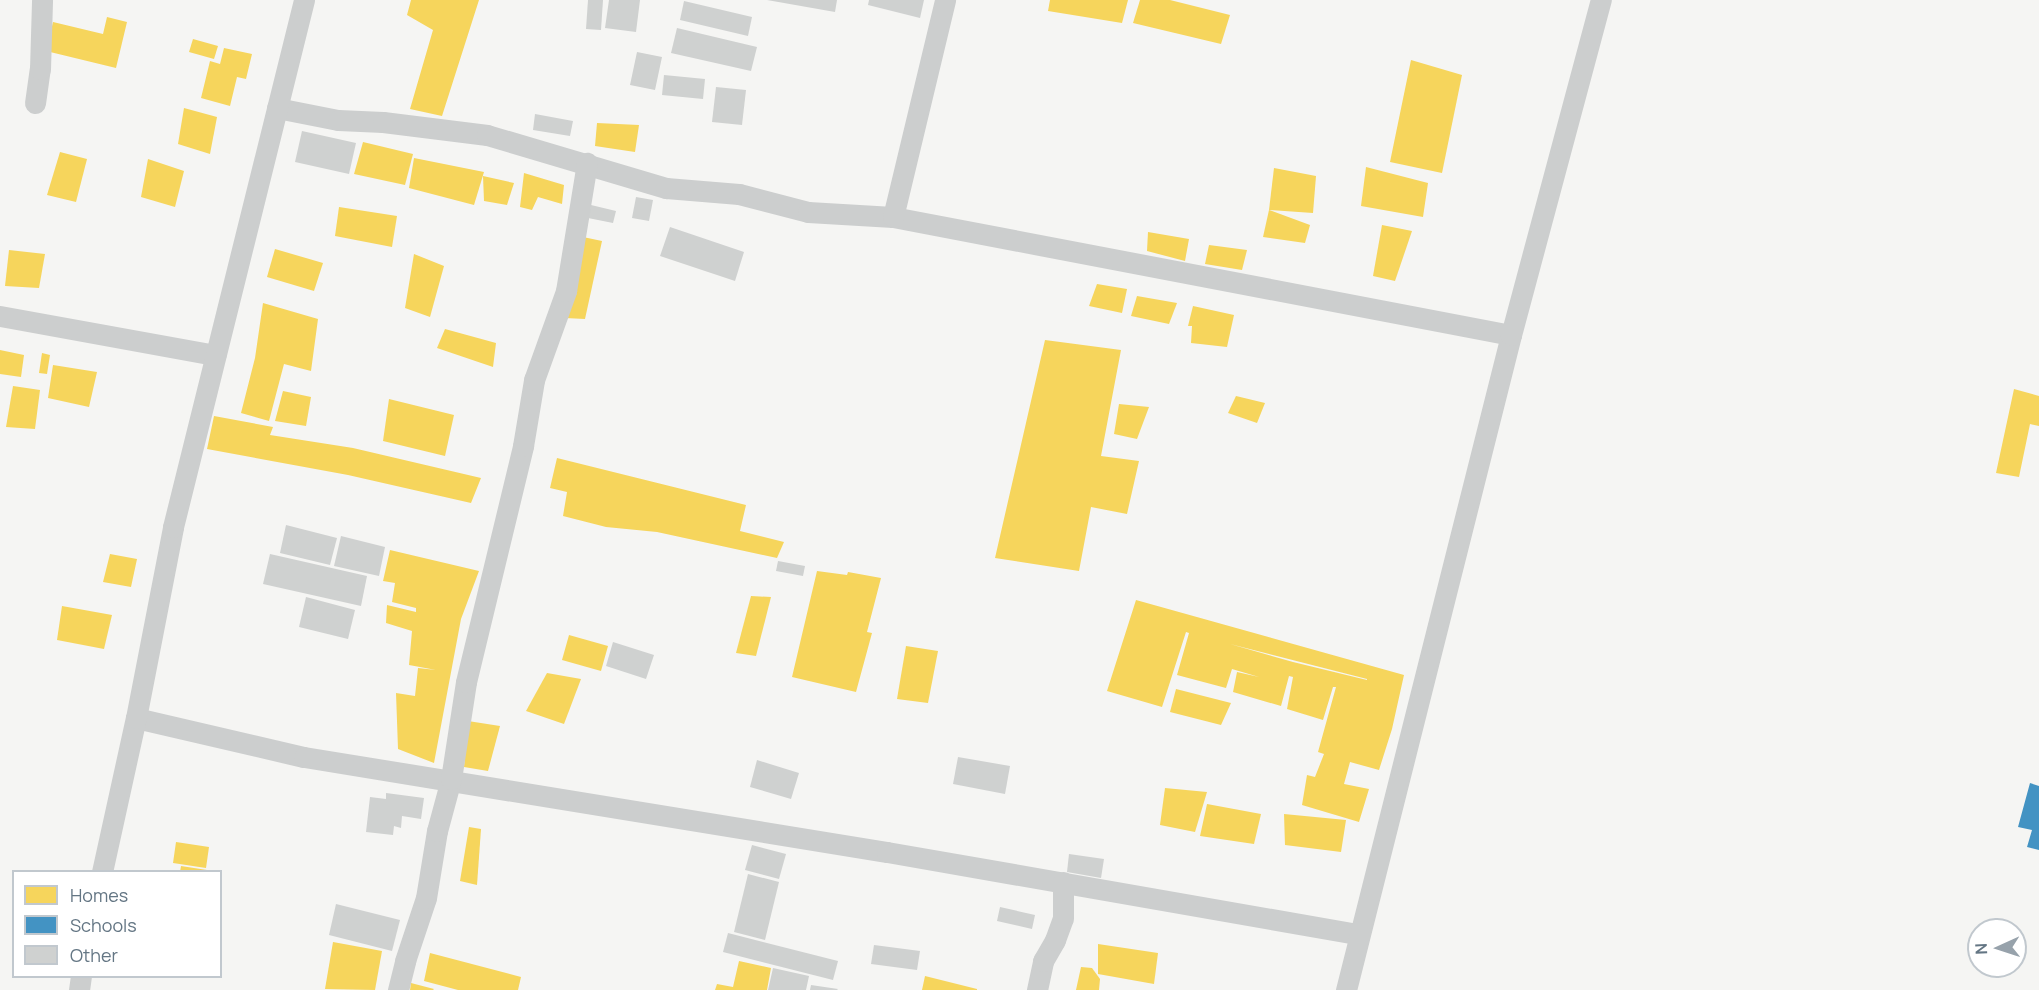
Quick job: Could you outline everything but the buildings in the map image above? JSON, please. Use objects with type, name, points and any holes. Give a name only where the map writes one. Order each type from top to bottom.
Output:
[{"type":"street","points":[[35,103],[40,69],[42,0]]},
{"type":"street","points":[[102,870],[136,718],[173,527],[304,0]]},
{"type":"street","points":[[893,217],[945,0]]},
{"type":"street","points":[[1346,990],[1511,335],[1601,0]]},
{"type":"street","points":[[277,108],[338,120],[383,122],[487,135],[666,188],[739,194],[808,212],[893,217],[1511,335]]},
{"type":"street","points":[[398,990],[426,898],[437,831],[451,779],[466,682],[523,446],[534,380],[566,291],[587,163]]},
{"type":"street","points":[[0,316],[215,355]]},
{"type":"street","points":[[136,718],[304,757],[451,779],[1359,934]]},
{"type":"street","points":[[1037,990],[1043,961],[1055,940],[1063,918],[1063,882]]}]
